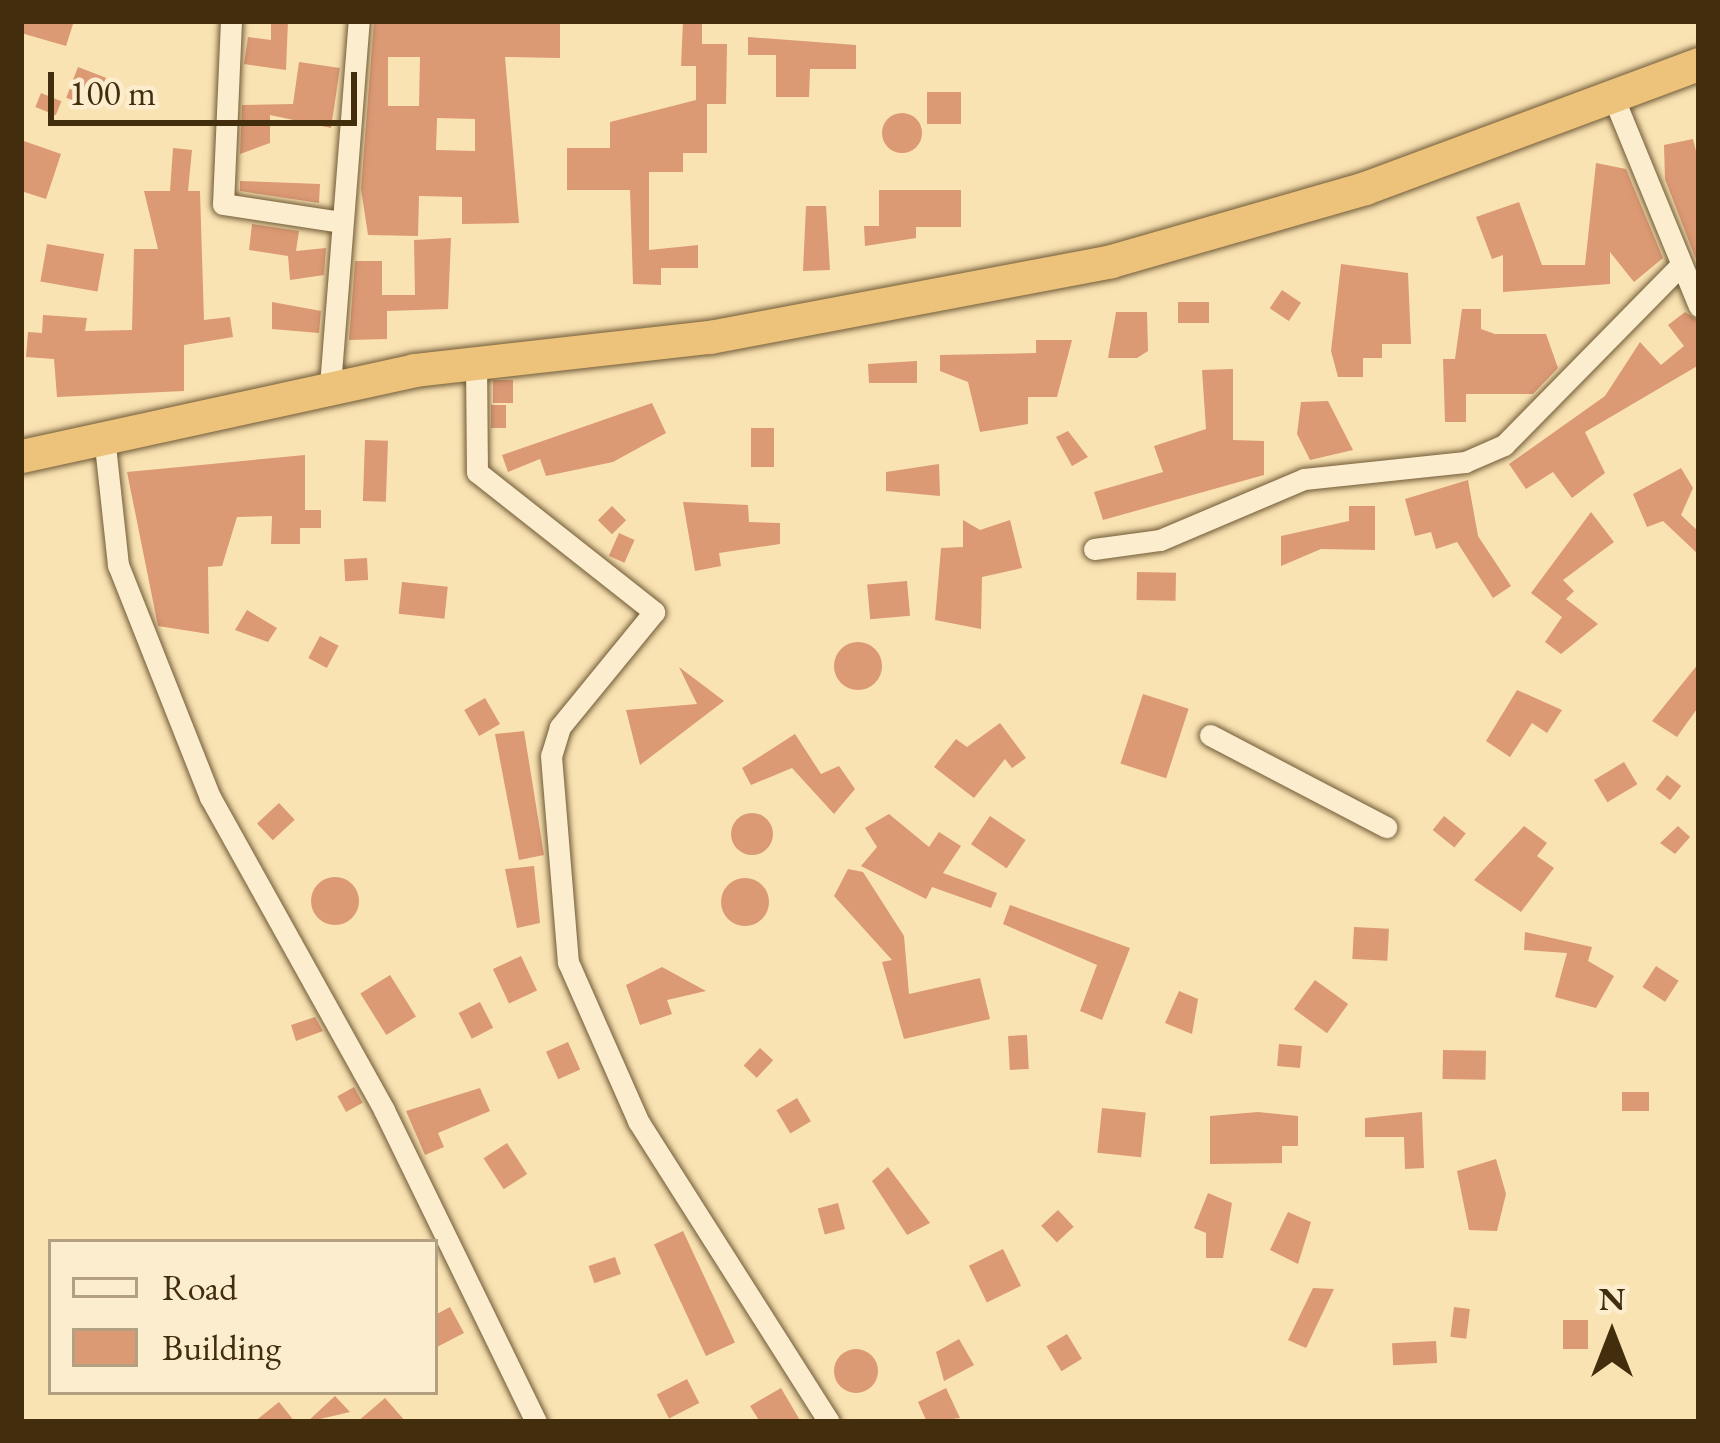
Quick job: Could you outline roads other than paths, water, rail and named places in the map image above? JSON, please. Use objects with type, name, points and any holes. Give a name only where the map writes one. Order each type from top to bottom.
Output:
[{"type":"highway","points":[[28,450],[476,360],[710,337],[1111,261],[1614,99],[1699,64]]},
{"type":"street","points":[[231,21],[223,204],[342,222]]},
{"type":"street","points":[[330,386],[359,21]]},
{"type":"street","points":[[1614,99],[1678,268],[1699,306]]},
{"type":"street","points":[[1094,549],[1160,540],[1304,479],[1465,461],[1504,445],[1678,268]]},
{"type":"street","points":[[476,360],[477,472],[654,612],[560,727],[551,756],[568,962],[638,1121],[829,1422]]},
{"type":"street","points":[[104,436],[118,565],[209,797],[384,1110],[536,1422]]},
{"type":"street","points":[[1210,735],[1386,827]]}]
